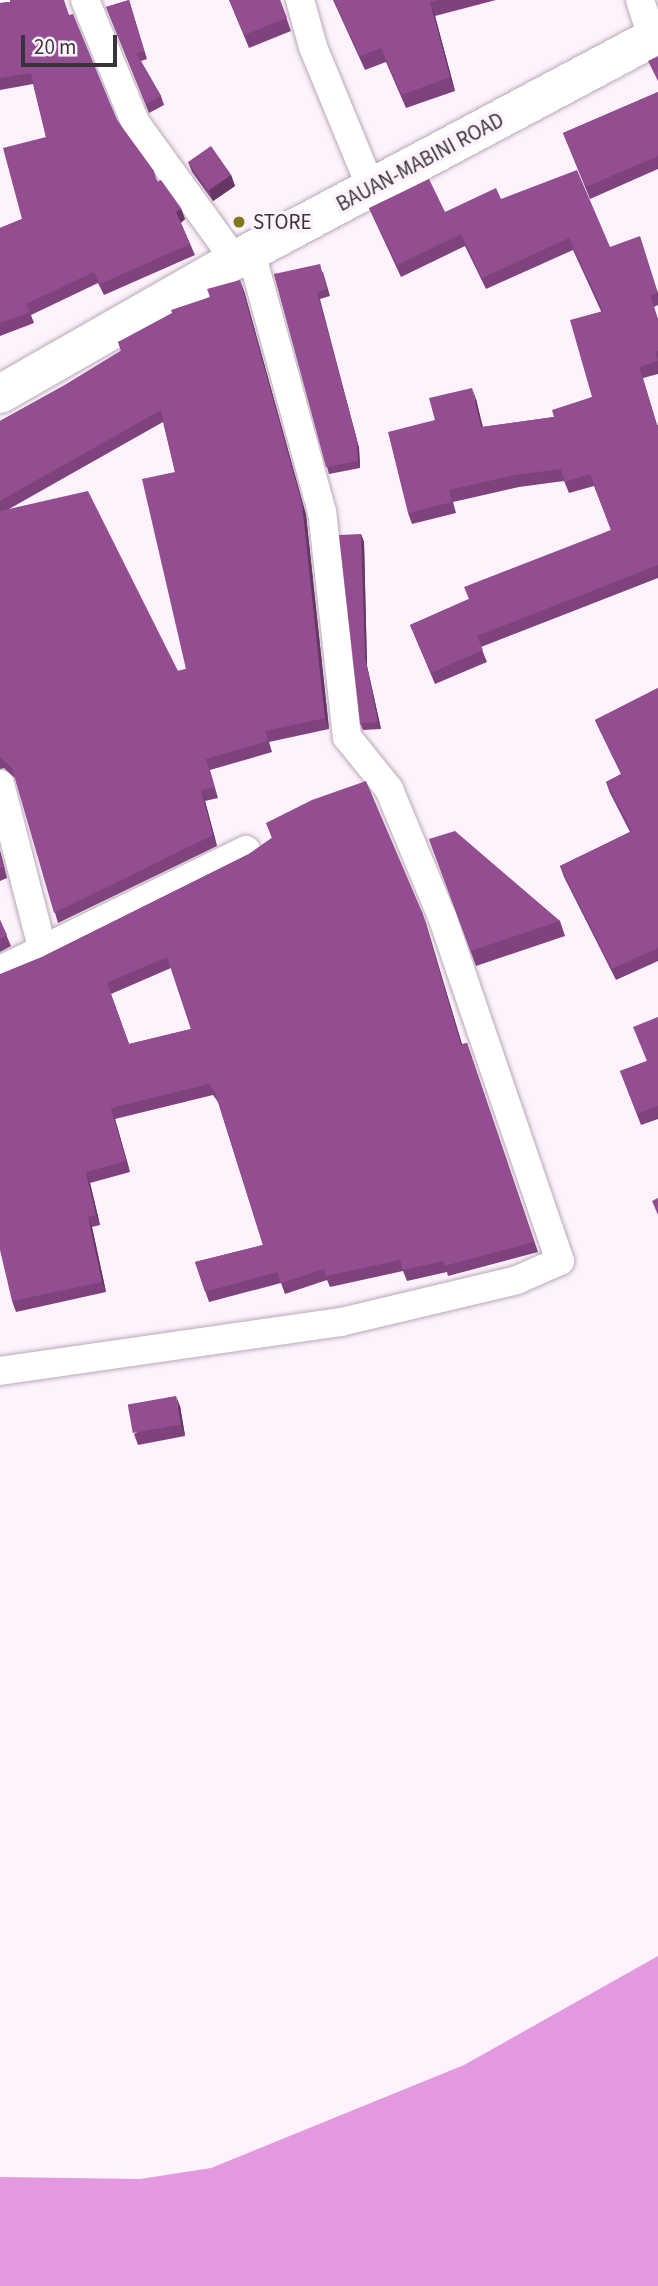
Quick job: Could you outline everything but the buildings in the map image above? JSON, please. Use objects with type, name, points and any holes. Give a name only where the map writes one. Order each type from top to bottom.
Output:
[{"type":"main road","name":"BAUAN-MABINI ROAD","points":[[0,394],[243,256],[655,37]]},
{"type":"street","points":[[0,1371],[341,1322],[517,1280],[560,1261],[442,917],[389,789],[347,737],[322,512],[243,256],[135,122],[85,0]]},
{"type":"street","points":[[300,0],[313,47],[370,188]]},
{"type":"street","points":[[640,0],[655,37]]},
{"type":"street","points":[[0,784],[43,951]]},
{"type":"street","points":[[0,971],[246,850]]},
{"type":"shaded area","points":[[658,1956],[658,2286],[0,2286],[0,2177],[140,2179],[211,2168],[464,2065]]},
{"type":"place","name":"STORE","points":[[239,222]]}]
